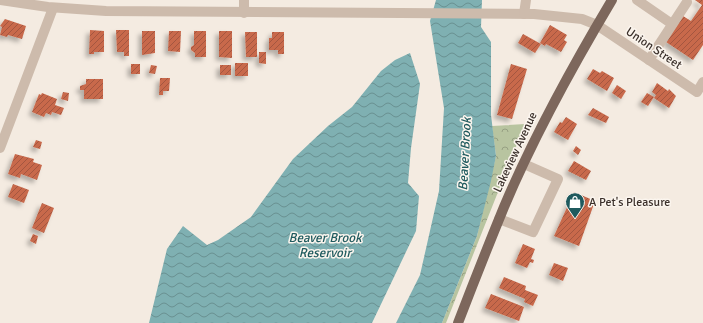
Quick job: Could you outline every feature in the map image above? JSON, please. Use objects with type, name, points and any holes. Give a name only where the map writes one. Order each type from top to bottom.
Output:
[{"type":"main road","name":"Lakeview Avenue","points":[[458,323],[499,219],[555,98],[612,0]]},
{"type":"street","name":"Union Street","points":[[0,0],[35,3],[53,8],[106,11],[524,14],[582,19],[597,25],[697,92],[703,82]]},
{"type":"street","points":[[244,0],[244,13]]},
{"type":"street","points":[[524,14],[526,0]]},
{"type":"street","points":[[638,0],[672,24]]},
{"type":"street","points":[[648,60],[687,2]]},
{"type":"street","points":[[0,148],[53,8]]},
{"type":"street","points":[[499,219],[534,232],[558,179],[524,164]]},
{"type":"green space","points":[[525,124],[446,323],[442,323],[477,236],[496,156],[492,126]]},
{"type":"water","name":"Beaver Brook","points":[[436,0],[482,0],[481,27],[491,42],[491,115],[496,156],[477,236],[442,323],[396,323],[420,275],[439,191],[444,108],[430,21]]},
{"type":"water","name":"Beaver Brook Reservoir","points":[[410,53],[420,84],[411,148],[408,183],[419,196],[416,231],[372,323],[149,323],[167,249],[183,226],[207,245],[218,240],[251,217],[293,159],[328,126],[352,107],[381,71],[395,60]]},
{"type":"building","points":[[695,0],[703,0],[703,45],[693,60],[666,42],[683,16],[691,21],[702,5]]},
{"type":"building","points":[[5,19],[26,26],[22,39],[8,35],[7,37],[0,35],[2,27],[0,26]]},
{"type":"building","points":[[550,25],[567,35],[564,40],[567,42],[561,52],[546,44],[545,46],[540,43]]},
{"type":"building","points":[[90,30],[104,31],[104,52],[94,52],[94,54],[89,54]]},
{"type":"building","points":[[116,30],[129,30],[129,56],[124,56],[124,52],[117,52]]},
{"type":"building","points":[[142,31],[155,31],[155,53],[142,55]]},
{"type":"building","points":[[169,31],[181,31],[180,52],[168,51]]},
{"type":"building","points":[[194,31],[206,31],[206,57],[195,57],[195,53],[191,50],[191,47],[194,45]]},
{"type":"building","points":[[219,31],[232,31],[232,58],[219,57]]},
{"type":"building","points":[[245,32],[257,32],[257,57],[246,57]]},
{"type":"building","points":[[272,32],[284,32],[284,54],[278,54],[278,50],[269,50],[269,38],[272,38]]},
{"type":"building","points":[[523,34],[541,44],[535,53],[518,43]]},
{"type":"building","points":[[259,52],[266,52],[266,64],[259,63]]},
{"type":"building","points":[[235,63],[248,63],[248,76],[235,76]]},
{"type":"building","points":[[131,64],[140,64],[140,74],[131,74]]},
{"type":"building","points":[[511,64],[527,69],[512,119],[497,115]]},
{"type":"building","points":[[151,65],[157,66],[155,74],[149,73]]},
{"type":"building","points":[[220,65],[231,65],[231,75],[220,75]]},
{"type":"building","points":[[593,69],[600,73],[602,71],[614,78],[607,91],[587,79]]},
{"type":"building","points":[[160,78],[170,78],[169,91],[163,91],[163,95],[159,95]]},
{"type":"building","points":[[86,79],[103,79],[103,99],[84,99],[84,90],[80,90],[80,86],[86,84]]},
{"type":"building","points":[[657,83],[668,91],[669,89],[676,96],[669,108],[654,98],[656,95],[652,92]]},
{"type":"building","points":[[617,85],[626,91],[621,99],[612,93]]},
{"type":"building","points":[[63,92],[69,93],[68,101],[61,99]]},
{"type":"building","points":[[42,93],[57,99],[55,105],[64,108],[61,115],[52,112],[51,115],[46,113],[44,117],[32,112],[39,94],[41,95]]},
{"type":"building","points":[[647,93],[654,97],[648,106],[641,102]]},
{"type":"building","points":[[593,108],[609,117],[606,123],[588,115]]},
{"type":"building","points":[[566,117],[577,124],[568,140],[554,132],[560,122],[562,123]]},
{"type":"building","points":[[36,140],[42,142],[40,149],[33,147]]},
{"type":"building","points":[[576,146],[581,150],[578,155],[573,151]]},
{"type":"building","points":[[15,154],[34,159],[33,162],[42,165],[37,180],[21,174],[20,178],[8,174]]},
{"type":"building","points":[[574,161],[591,171],[586,180],[568,171]]},
{"type":"building","points":[[13,184],[29,190],[24,203],[8,197]]},
{"type":"building","points":[[574,192],[595,201],[579,246],[554,236]]},
{"type":"building","points":[[42,203],[54,208],[44,233],[32,228]]},
{"type":"building","points":[[33,234],[38,236],[36,244],[30,241]]},
{"type":"building","points":[[523,244],[535,249],[531,259],[534,260],[533,263],[530,262],[527,268],[515,263]]},
{"type":"building","points":[[554,263],[568,268],[563,281],[549,275]]},
{"type":"building","points":[[504,277],[526,286],[525,290],[538,295],[533,306],[524,302],[525,299],[499,288]]},
{"type":"building","points":[[491,294],[524,307],[519,321],[485,308]]},
{"type":"place","name":"A Pet's Pleasure","points":[[575,219]]}]
